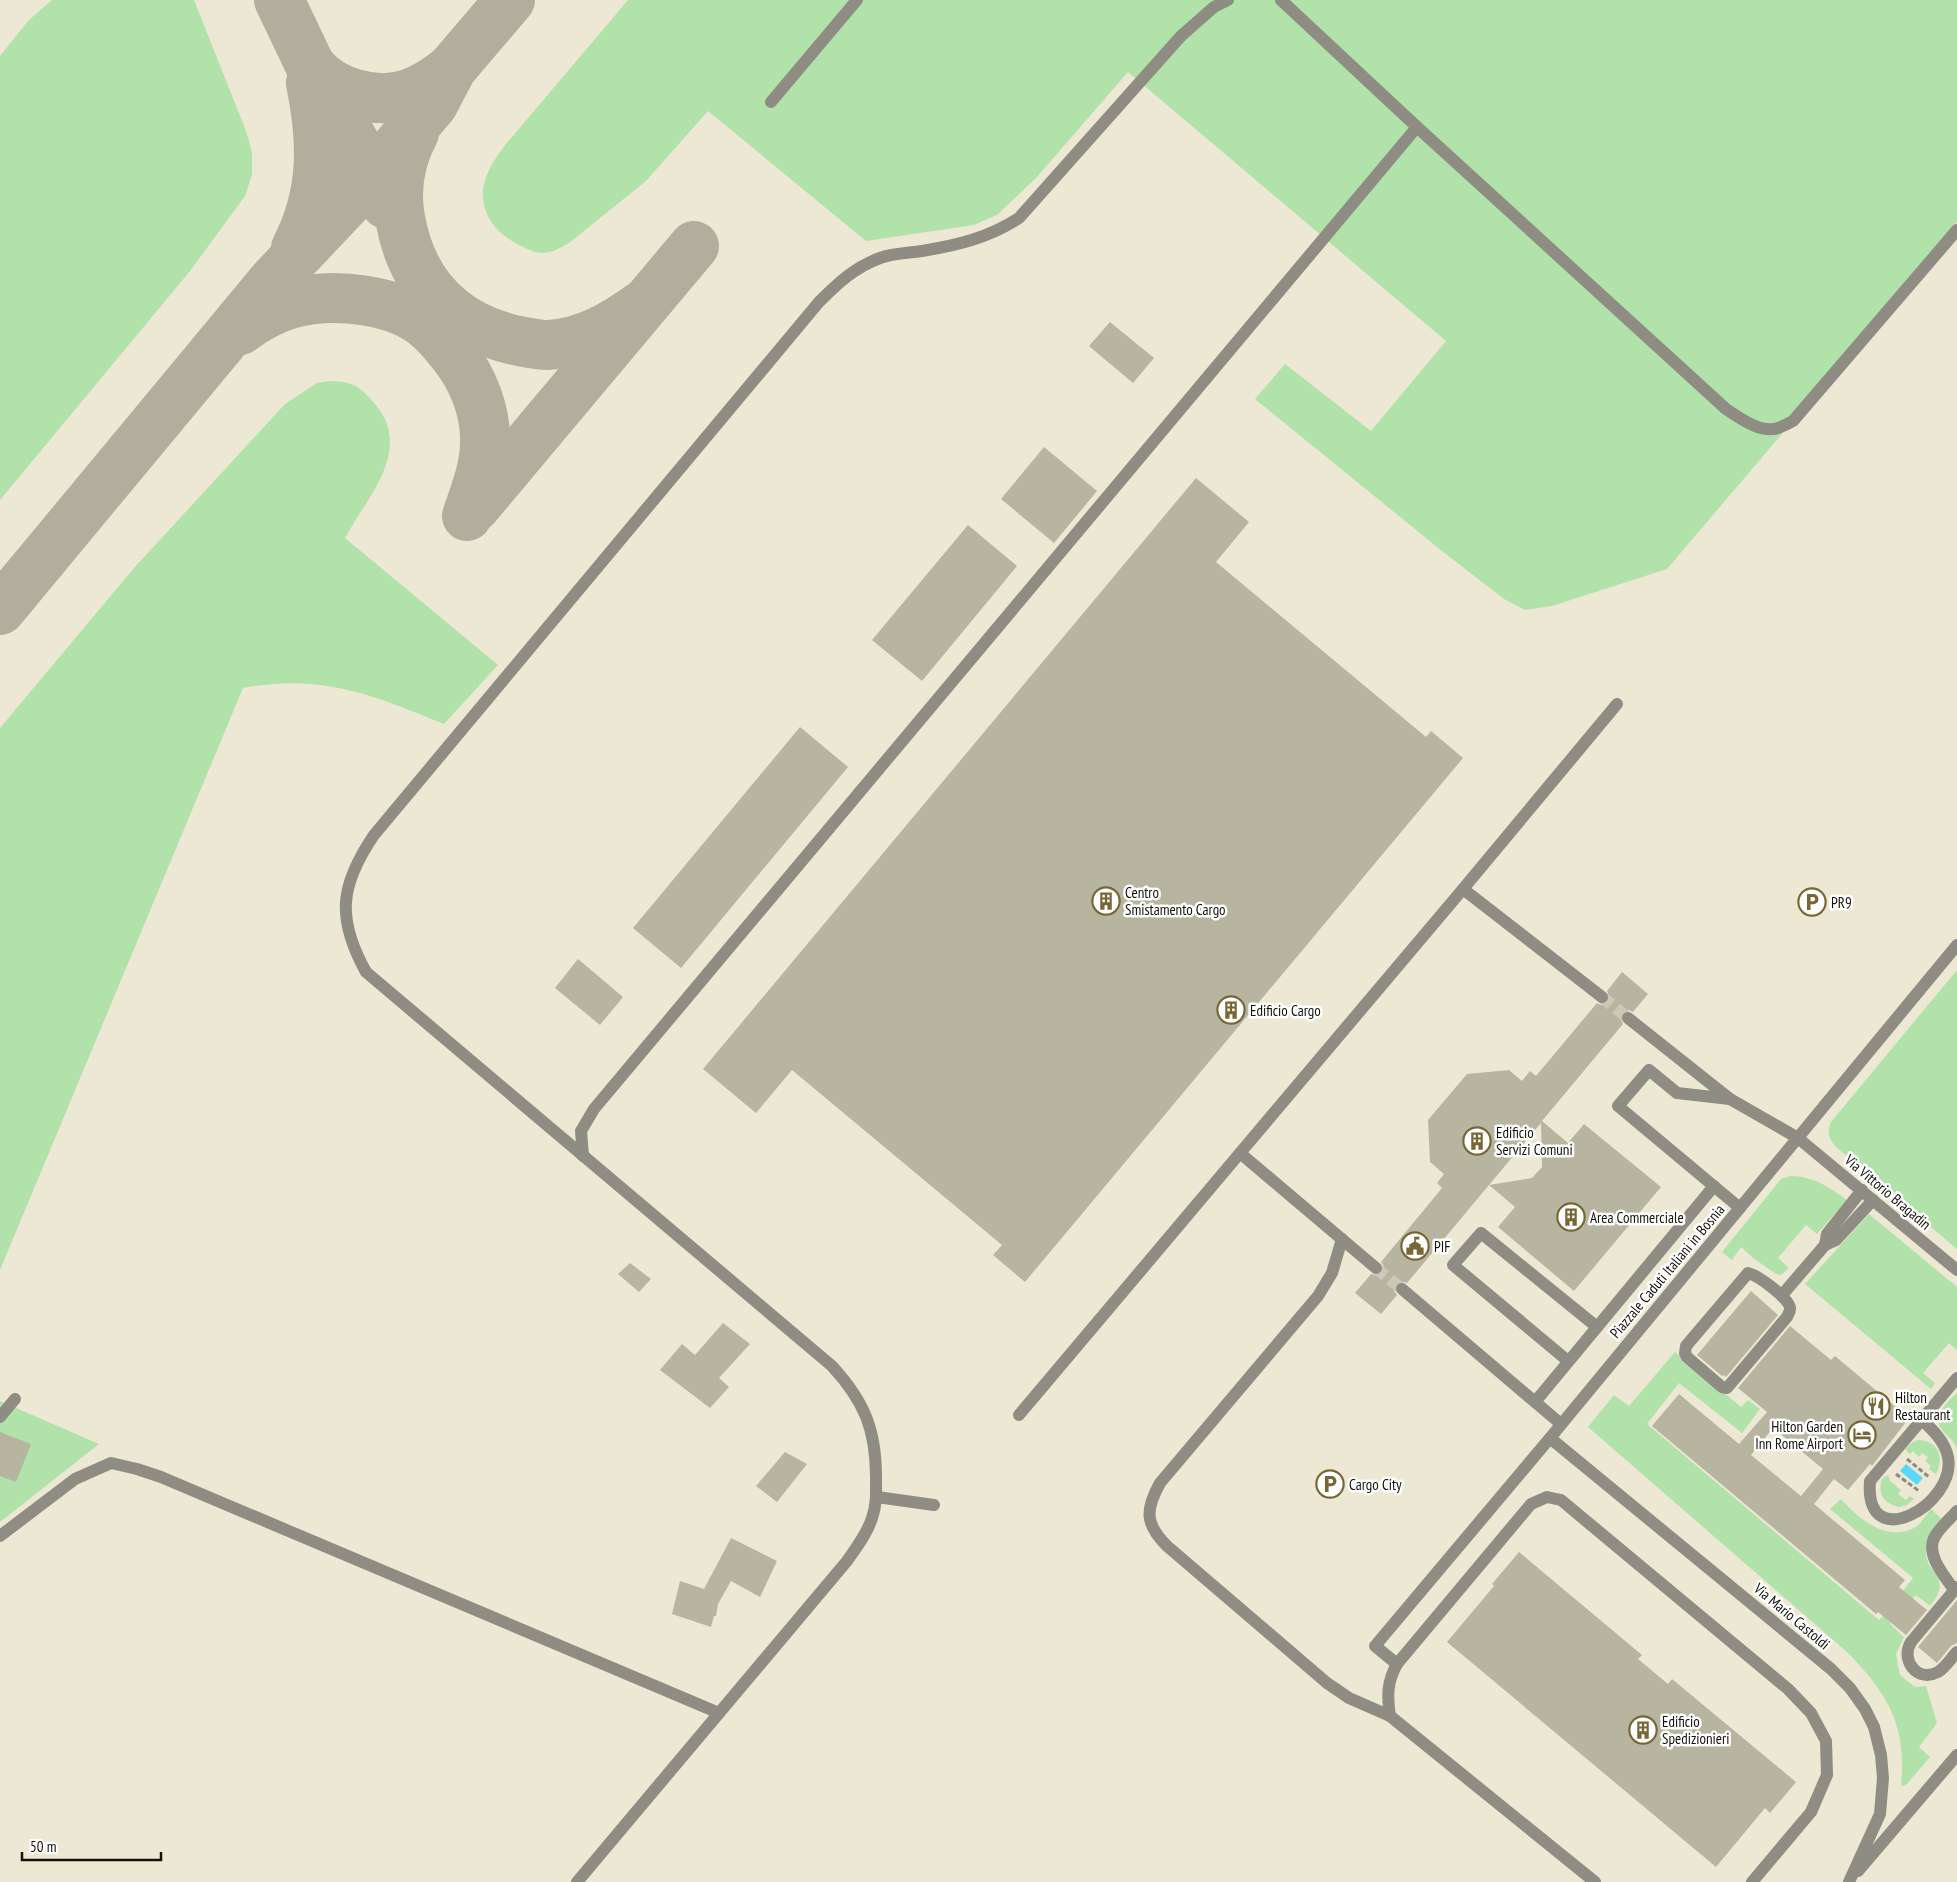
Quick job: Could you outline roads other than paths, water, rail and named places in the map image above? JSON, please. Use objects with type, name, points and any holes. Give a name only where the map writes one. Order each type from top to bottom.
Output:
[{"type":"street","points":[[771,102],[857,0]]},
{"type":"street","points":[[577,1882],[846,1561],[872,1520],[877,1497],[876,1454],[871,1426],[848,1384],[832,1366],[366,972],[350,938],[347,919],[348,886],[352,871],[374,835],[806,317],[838,282],[855,270],[882,257],[953,245],[975,239],[999,231],[1019,218],[1181,36],[1214,7],[1228,0]]},
{"type":"street","points":[[1282,0],[1417,127],[1726,408],[1740,419],[1760,427],[1776,429],[1794,421],[1957,230]]},
{"type":"street","points":[[583,1156],[581,1131],[594,1109],[1417,127]]},
{"type":"street","points":[[1020,1415],[1617,704]]},
{"type":"street","points":[[1463,888],[1602,997]]},
{"type":"street","name":"Piazzale Caduti Italiani in Bosnia","points":[[1397,1664],[1375,1646],[1562,1424],[1957,944]]},
{"type":"street","points":[[1628,1018],[1730,1099],[1798,1138]]},
{"type":"street","points":[[1730,1099],[1677,1093],[1649,1070],[1618,1106],[1740,1208]]},
{"type":"street","name":"Via Vittorio Bragadin","points":[[1798,1138],[1957,1270]]},
{"type":"street","points":[[1240,1153],[1376,1268]]},
{"type":"street","points":[[1535,1402],[1714,1186]]},
{"type":"street","points":[[1825,1245],[1827,1234],[1862,1190]]},
{"type":"street","points":[[1782,1295],[1825,1245],[1836,1240],[1873,1200]]},
{"type":"street","points":[[1568,1361],[1453,1264],[1481,1233],[1597,1327]]},
{"type":"street","points":[[1342,1239],[1336,1262],[1326,1284],[1167,1474],[1155,1493],[1151,1505],[1149,1518],[1151,1528],[1167,1546],[1327,1683],[1349,1698],[1390,1716],[1595,1882]]},
{"type":"street","points":[[1748,1273],[1754,1274],[1782,1295],[1788,1302],[1790,1309],[1787,1317],[1727,1388],[1722,1387],[1687,1357],[1685,1353],[1686,1346],[1748,1273]]},
{"type":"street","points":[[1402,1289],[1562,1424]]},
{"type":"street","points":[[1922,1420],[1940,1439],[1948,1458],[1948,1470],[1941,1486],[1918,1512],[1904,1518],[1890,1518],[1873,1507],[1869,1495],[1870,1481],[1957,1378]]},
{"type":"street","points":[[0,1418],[15,1399]]},
{"type":"street","name":"Via Mario Castoldi","points":[[1550,1438],[1830,1669],[1850,1688],[1865,1709],[1874,1727],[1881,1755],[1883,1778],[1880,1814],[1849,1882]]},
{"type":"street","points":[[0,1536],[75,1480],[111,1463],[137,1469],[161,1477],[718,1713]]},
{"type":"street","points":[[877,1497],[934,1505]]},
{"type":"street","points":[[1390,1716],[1387,1687],[1397,1664],[1531,1504],[1547,1497],[1562,1500],[1788,1689],[1811,1713],[1826,1741],[1826,1774],[1810,1812],[1752,1882]]},
{"type":"street","points":[[1957,1511],[1934,1538],[1932,1552],[1938,1567],[1956,1589],[1911,1642],[1907,1657],[1913,1669],[1918,1673],[1931,1674],[1944,1666],[1957,1652]]},
{"type":"street","points":[[1849,1882],[1957,1755]]},
{"type":"water","points":[[1906,1464],[1923,1478],[1917,1485],[1900,1471]]},
{"type":"tunnel","points":[[1602,997],[1628,1018]]},
{"type":"tunnel","points":[[1376,1268],[1402,1289]]},
{"type":"place","name":"Centro Smistamento Cargo","points":[[1106,901]]},
{"type":"place","name":"PR9","points":[[1812,902]]},
{"type":"place","name":"Edificio Cargo","points":[[1231,1010]]},
{"type":"place","name":"Edificio Servizi Comuni","points":[[1477,1141]]},
{"type":"place","name":"Area Commerciale","points":[[1571,1217]]},
{"type":"place","name":"PIF","points":[[1415,1246]]},
{"type":"place","name":"Hilton Restaurant","points":[[1876,1406]]},
{"type":"place","name":"Hilton Garden Inn Rome Airport","points":[[1862,1435]]},
{"type":"place","name":"Cargo City","points":[[1330,1484]]},
{"type":"place","name":"Edificio Spedizionieri","points":[[1643,1730]]}]
